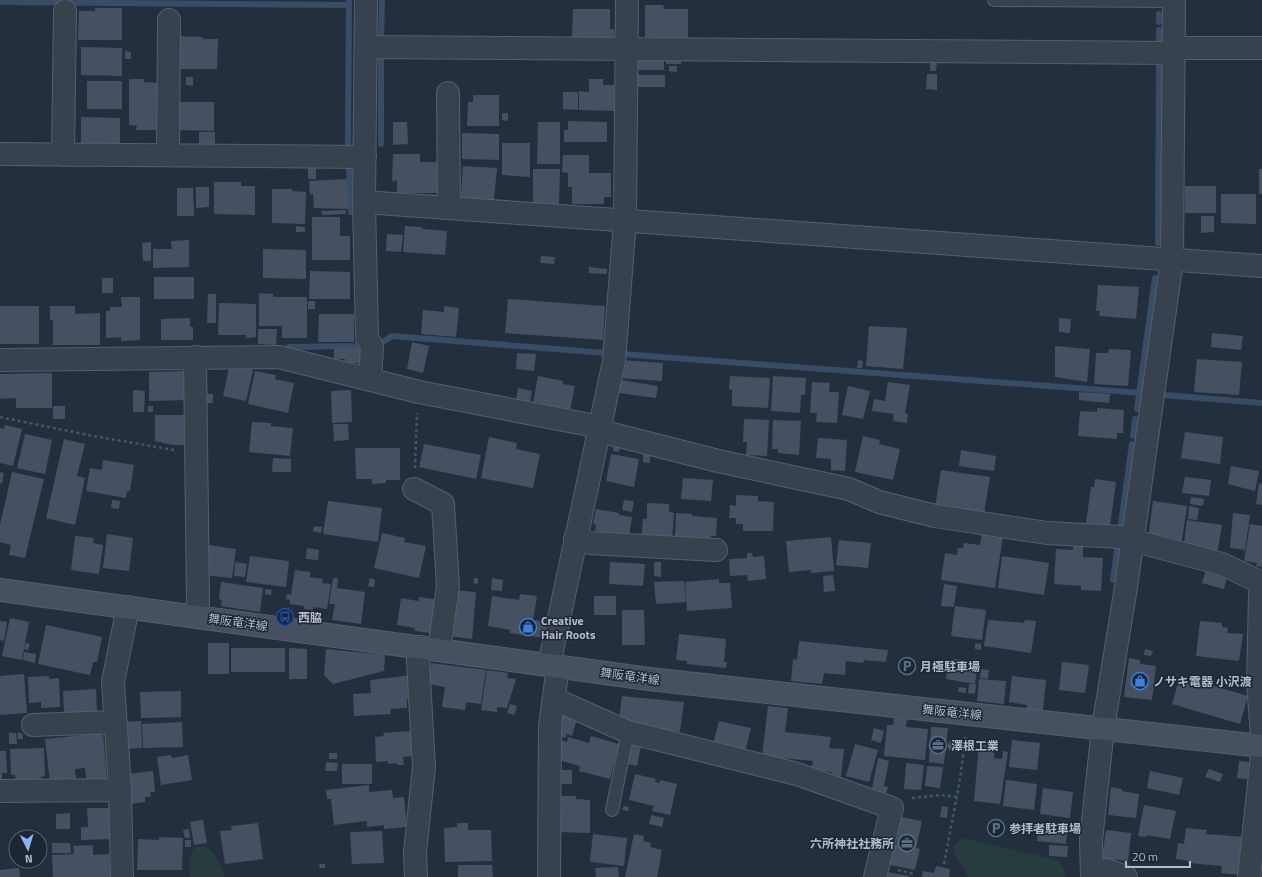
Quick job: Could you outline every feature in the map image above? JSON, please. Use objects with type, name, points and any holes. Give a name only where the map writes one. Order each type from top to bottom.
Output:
[{"type":"main road","name":"舞阪竜洋線","points":[[0,590],[649,678],[1262,746]]},
{"type":"street","points":[[366,0],[364,202],[367,337],[372,347],[370,379]]},
{"type":"street","points":[[549,877],[550,726],[553,701],[554,665],[575,539],[614,361],[625,221],[627,0]]},
{"type":"street","points":[[1126,877],[1107,870],[1092,874],[1091,834],[1103,728],[1133,541],[1172,260],[1174,1]]},
{"type":"street","points":[[63,154],[65,11]]},
{"type":"street","points":[[168,155],[169,20]]},
{"type":"street","points":[[366,47],[1174,50],[1262,48]]},
{"type":"street","points":[[448,93],[449,208]]},
{"type":"street","points":[[0,154],[365,157]]},
{"type":"street","points":[[364,202],[1262,266]]},
{"type":"street","points":[[0,360],[279,356],[419,392],[590,425],[608,433],[718,461],[849,489],[879,502],[935,516],[1047,533],[1120,538],[1133,541],[1222,564],[1262,583]]},
{"type":"street","points":[[195,358],[198,603],[196,616]]},
{"type":"street","points":[[414,489],[443,504],[448,586],[429,648],[418,661],[424,767],[415,852],[416,877]]},
{"type":"street","points":[[575,539],[590,543],[716,550]]},
{"type":"street","points":[[1262,587],[1260,593],[1258,665],[1262,735]]},
{"type":"street","points":[[122,877],[120,790],[113,682],[128,607]]},
{"type":"street","points":[[553,701],[563,702],[628,732],[797,774],[892,808],[875,877]]},
{"type":"street","points":[[33,725],[115,722]]},
{"type":"street","points":[[1249,877],[1262,755]]},
{"type":"street","points":[[0,791],[120,790]]},
{"type":"lane","points":[[994,0],[1174,1]]},
{"type":"lane","points":[[612,810],[628,732]]},
{"type":"path","points":[[414,489],[419,392]]},
{"type":"path","points":[[0,416],[93,436],[196,452]]},
{"type":"path","points":[[944,864],[957,797],[968,713]]},
{"type":"path","points":[[892,808],[902,799],[941,795],[957,797]]},
{"type":"green space","points":[[963,839],[1057,860],[1063,867],[1066,877],[968,877],[954,852],[956,843]]},
{"type":"green space","points":[[196,847],[207,847],[210,850],[218,861],[225,877],[190,877],[191,856],[193,849]]},
{"type":"building","points":[[645,5],[664,5],[663,9],[688,9],[688,38],[645,37]]},
{"type":"building","points":[[95,8],[122,8],[122,40],[78,40],[79,11],[95,11]]},
{"type":"building","points":[[573,9],[610,9],[610,29],[614,29],[614,42],[572,38]]},
{"type":"building","points":[[173,36],[218,39],[217,69],[180,69],[180,66],[173,66]]},
{"type":"building","points":[[81,47],[122,48],[122,76],[81,75]]},
{"type":"building","points":[[125,51],[131,52],[131,59],[125,59]]},
{"type":"building","points":[[637,54],[664,54],[664,70],[637,70]]},
{"type":"building","points":[[666,54],[681,54],[681,64],[666,64]]},
{"type":"building","points":[[930,63],[937,63],[936,71],[930,71]]},
{"type":"building","points":[[669,66],[677,66],[677,72],[669,71]]},
{"type":"building","points":[[927,74],[937,74],[937,90],[926,89]]},
{"type":"building","points":[[635,75],[665,75],[665,87],[635,87]]},
{"type":"building","points":[[186,77],[193,77],[193,86],[186,85]]},
{"type":"building","points":[[129,79],[144,79],[144,82],[162,83],[161,130],[136,130],[137,126],[129,125]]},
{"type":"building","points":[[589,79],[603,79],[603,85],[614,85],[614,111],[579,110],[579,91],[589,92]]},
{"type":"building","points":[[87,81],[122,81],[122,109],[87,109]]},
{"type":"building","points":[[563,92],[578,92],[578,110],[563,109]]},
{"type":"building","points":[[473,95],[499,95],[499,126],[467,126],[468,102],[473,102]]},
{"type":"building","points":[[175,102],[214,102],[214,131],[175,130]]},
{"type":"building","points":[[502,113],[508,113],[508,121],[502,120]]},
{"type":"building","points":[[81,117],[120,118],[120,144],[81,144]]},
{"type":"building","points":[[568,121],[607,122],[607,142],[564,142],[564,130],[568,130]]},
{"type":"building","points":[[393,122],[407,122],[408,144],[393,145]]},
{"type":"building","points":[[538,122],[560,122],[560,164],[537,164]]},
{"type":"building","points":[[199,132],[215,132],[215,147],[199,147]]},
{"type":"building","points":[[462,133],[499,134],[499,160],[462,159]]},
{"type":"building","points":[[502,143],[530,143],[530,177],[502,175]]},
{"type":"building","points":[[393,154],[420,154],[420,162],[438,162],[438,193],[397,193],[397,180],[392,181]]},
{"type":"building","points":[[563,155],[589,155],[589,173],[611,173],[611,197],[604,197],[604,204],[572,204],[572,187],[568,187],[568,173],[562,172]]},
{"type":"building","points":[[308,166],[316,166],[316,179],[308,179]]},
{"type":"building","points":[[463,166],[497,168],[494,200],[461,197]]},
{"type":"building","points":[[533,169],[560,169],[559,204],[533,204]]},
{"type":"building","points":[[1259,169],[1262,169],[1262,194],[1259,194]]},
{"type":"building","points":[[347,179],[349,209],[314,208],[313,194],[310,194],[309,181]]},
{"type":"building","points":[[214,182],[241,182],[241,186],[255,186],[255,215],[214,214]]},
{"type":"building","points":[[1185,186],[1216,186],[1216,213],[1185,213]]},
{"type":"building","points":[[196,187],[209,187],[209,207],[196,208]]},
{"type":"building","points":[[177,188],[193,188],[194,216],[177,216]]},
{"type":"building","points":[[272,189],[292,189],[292,191],[306,192],[305,224],[272,223]]},
{"type":"building","points":[[1221,194],[1256,194],[1256,224],[1221,223]]},
{"type":"building","points":[[346,210],[346,214],[322,215],[321,211]]},
{"type":"building","points":[[1201,216],[1214,216],[1214,232],[1201,233]]},
{"type":"building","points":[[312,217],[340,217],[340,236],[350,236],[350,260],[312,260]]},
{"type":"building","points":[[296,226],[305,227],[305,232],[296,232]]},
{"type":"building","points":[[405,226],[447,231],[445,255],[403,252]]},
{"type":"building","points":[[387,234],[403,235],[401,252],[386,251]]},
{"type":"building","points":[[189,240],[189,267],[153,268],[153,249],[172,249],[171,241]]},
{"type":"building","points":[[151,242],[151,261],[143,261],[142,243]]},
{"type":"building","points":[[263,249],[306,250],[306,279],[263,278]]},
{"type":"building","points":[[541,256],[555,257],[554,264],[540,263]]},
{"type":"building","points":[[589,267],[607,269],[607,274],[589,273]]},
{"type":"building","points":[[310,271],[350,272],[350,299],[309,299]]},
{"type":"building","points":[[154,277],[194,277],[194,299],[154,299]]},
{"type":"building","points":[[102,278],[113,278],[113,293],[102,293]]},
{"type":"building","points":[[1098,285],[1139,287],[1136,319],[1099,316],[1100,311],[1096,311]]},
{"type":"building","points":[[259,293],[273,294],[273,297],[307,297],[307,338],[282,338],[282,326],[259,326]]},
{"type":"building","points":[[208,294],[216,294],[216,323],[207,323]]},
{"type":"building","points":[[121,297],[140,297],[140,340],[121,341],[121,337],[106,338],[106,311],[110,311],[110,307],[122,307]]},
{"type":"building","points":[[508,299],[605,306],[603,340],[505,333]]},
{"type":"building","points":[[308,301],[315,301],[315,309],[308,309]]},
{"type":"building","points":[[219,303],[256,304],[256,337],[246,338],[246,335],[218,335]]},
{"type":"building","points":[[0,306],[39,306],[39,344],[0,344]]},
{"type":"building","points":[[50,306],[75,306],[75,314],[100,313],[100,345],[53,345],[53,320],[50,320]]},
{"type":"building","points":[[444,306],[459,308],[456,337],[421,334],[423,310],[444,312]]},
{"type":"building","points":[[319,314],[354,314],[354,342],[318,342]]},
{"type":"building","points":[[190,318],[190,327],[193,327],[193,340],[161,340],[161,319]]},
{"type":"building","points":[[1059,318],[1071,319],[1070,333],[1059,332]]},
{"type":"building","points":[[869,326],[907,328],[903,369],[866,366]]},
{"type":"building","points":[[258,329],[277,329],[276,345],[258,344]]},
{"type":"building","points":[[1212,333],[1243,336],[1241,350],[1211,347]]},
{"type":"building","points":[[412,342],[429,346],[423,373],[407,369]]},
{"type":"building","points":[[1055,346],[1090,349],[1087,382],[1055,377]]},
{"type":"building","points":[[334,348],[365,348],[365,363],[345,363],[345,359],[334,359]]},
{"type":"building","points":[[1109,349],[1131,350],[1128,386],[1094,384],[1096,353],[1108,353]]},
{"type":"building","points":[[517,353],[536,354],[534,371],[516,369]]},
{"type":"building","points":[[1197,359],[1242,362],[1239,395],[1194,392]]},
{"type":"building","points":[[621,360],[663,363],[662,381],[619,378]]},
{"type":"building","points":[[858,360],[863,361],[862,368],[857,368]]},
{"type":"building","points":[[230,364],[253,370],[246,401],[223,396]]},
{"type":"building","points":[[187,371],[188,400],[149,401],[149,372]]},
{"type":"building","points":[[255,371],[276,375],[275,379],[294,383],[288,413],[248,404]]},
{"type":"building","points":[[52,373],[52,408],[16,408],[16,398],[0,399],[0,374]]},
{"type":"building","points":[[538,376],[563,381],[563,384],[575,386],[570,410],[533,403]]},
{"type":"building","points":[[730,376],[770,378],[768,408],[732,406],[732,390],[729,389]]},
{"type":"building","points":[[773,376],[806,378],[805,395],[801,395],[800,413],[771,411]]},
{"type":"building","points":[[621,380],[658,386],[656,398],[619,393]]},
{"type":"building","points":[[812,382],[830,383],[829,392],[839,392],[837,423],[816,422],[817,413],[810,413]]},
{"type":"building","points":[[888,382],[910,385],[905,413],[908,414],[907,423],[893,421],[894,414],[872,411],[874,399],[885,401]]},
{"type":"building","points":[[848,386],[870,391],[863,419],[842,415]]},
{"type":"building","points":[[518,388],[532,391],[530,402],[516,399]]},
{"type":"building","points":[[133,390],[145,391],[144,412],[133,412]]},
{"type":"building","points":[[351,390],[352,422],[332,423],[331,391]]},
{"type":"building","points":[[1079,392],[1110,394],[1109,403],[1079,400]]},
{"type":"building","points":[[205,394],[213,394],[213,403],[205,403]]},
{"type":"building","points":[[53,406],[65,406],[65,419],[53,419]]},
{"type":"building","points":[[148,406],[153,406],[153,412],[148,412]]},
{"type":"building","points":[[1097,408],[1124,410],[1123,433],[1117,433],[1117,439],[1078,436],[1080,411],[1097,412]]},
{"type":"building","points":[[155,415],[190,415],[190,445],[172,445],[155,441]]},
{"type":"building","points":[[744,419],[769,420],[767,456],[746,455],[747,442],[743,442]]},
{"type":"building","points":[[773,420],[801,421],[799,455],[778,453],[778,449],[772,449]]},
{"type":"building","points":[[252,422],[271,423],[271,426],[293,428],[290,456],[249,452]]},
{"type":"building","points":[[333,424],[348,424],[349,440],[334,441]]},
{"type":"building","points":[[5,425],[22,429],[13,466],[0,463],[0,428],[4,429]]},
{"type":"building","points":[[1185,432],[1223,437],[1220,464],[1181,458]]},
{"type":"building","points":[[25,434],[52,440],[45,474],[17,468]]},
{"type":"building","points":[[863,436],[880,440],[879,444],[900,449],[893,480],[855,472]]},
{"type":"building","points":[[489,437],[517,443],[516,449],[540,454],[533,488],[481,478]]},
{"type":"building","points":[[818,438],[847,440],[845,471],[831,470],[831,459],[816,458]]},
{"type":"building","points":[[64,439],[85,444],[77,476],[85,478],[75,525],[46,518]]},
{"type":"building","points":[[424,444],[481,455],[476,479],[419,467]]},
{"type":"building","points":[[614,444],[620,445],[619,452],[613,451]]},
{"type":"building","points":[[355,448],[400,448],[400,480],[386,480],[386,483],[372,484],[372,479],[356,479]]},
{"type":"building","points":[[961,450],[996,456],[994,471],[959,466]]},
{"type":"building","points":[[611,454],[639,459],[634,487],[606,481]]},
{"type":"building","points":[[643,454],[650,455],[650,463],[643,462]]},
{"type":"building","points":[[273,458],[291,459],[291,472],[272,472]]},
{"type":"building","points":[[103,460],[134,465],[130,491],[127,491],[126,498],[86,491],[90,468],[102,470]]},
{"type":"building","points":[[1231,466],[1259,471],[1255,491],[1228,484]]},
{"type":"building","points":[[941,470],[990,477],[984,514],[935,507]]},
{"type":"building","points":[[0,472],[4,473],[2,484],[0,483]]},
{"type":"building","points":[[12,472],[44,479],[25,558],[9,555],[11,545],[0,542],[0,525]]},
{"type":"building","points":[[1185,477],[1211,480],[1209,496],[1182,493]]},
{"type":"building","points":[[683,478],[713,480],[711,501],[681,499]]},
{"type":"building","points":[[1095,479],[1116,482],[1110,526],[1086,523],[1091,487],[1094,487]]},
{"type":"building","points":[[1259,483],[1262,484],[1262,505],[1256,504]]},
{"type":"building","points":[[736,495],[758,496],[758,501],[774,502],[773,531],[743,531],[743,524],[736,524],[736,518],[729,518],[730,505],[736,506]]},
{"type":"building","points":[[1191,497],[1204,499],[1203,506],[1190,504]]},
{"type":"building","points":[[112,500],[120,501],[119,509],[111,508]]},
{"type":"building","points":[[624,500],[634,501],[632,512],[622,510]]},
{"type":"building","points":[[328,501],[382,508],[378,542],[323,534]]},
{"type":"building","points":[[1153,501],[1187,506],[1181,547],[1148,539]]},
{"type":"building","points":[[647,503],[669,504],[669,512],[674,513],[672,540],[641,539],[643,519],[647,519]]},
{"type":"building","points":[[1189,506],[1199,508],[1197,520],[1188,519]]},
{"type":"building","points":[[596,509],[632,517],[629,537],[595,531],[596,525],[593,524]]},
{"type":"building","points":[[676,513],[717,518],[716,536],[711,536],[711,545],[675,537]]},
{"type":"building","points":[[1233,513],[1250,515],[1245,550],[1230,548]]},
{"type":"building","points":[[1187,520],[1222,525],[1217,555],[1183,550]]},
{"type":"building","points":[[1250,524],[1262,526],[1262,567],[1256,566],[1257,563],[1244,561]]},
{"type":"building","points":[[314,526],[322,527],[321,533],[313,531]]},
{"type":"building","points":[[382,533],[405,538],[404,542],[426,546],[419,578],[374,568]]},
{"type":"building","points":[[982,533],[1003,537],[995,588],[941,580],[945,553],[957,555],[958,548],[963,548],[964,543],[980,545]]},
{"type":"building","points":[[107,534],[133,538],[129,571],[103,568]]},
{"type":"building","points":[[75,536],[94,538],[93,543],[103,545],[99,574],[71,570]]},
{"type":"building","points":[[831,537],[834,571],[811,573],[811,570],[789,572],[786,541]]},
{"type":"building","points":[[839,540],[871,543],[868,568],[836,565]]},
{"type":"building","points":[[209,545],[236,549],[232,578],[205,575]]},
{"type":"building","points":[[1073,546],[1083,547],[1083,557],[1103,558],[1101,591],[1081,590],[1081,586],[1054,584],[1056,549],[1073,550]]},
{"type":"building","points":[[307,548],[319,550],[318,560],[306,559]]},
{"type":"building","points":[[747,553],[752,553],[753,557],[764,556],[766,579],[748,581],[747,575],[730,576],[729,559],[747,558]]},
{"type":"building","points":[[250,556],[289,561],[286,587],[246,582]]},
{"type":"building","points":[[1002,556],[1049,563],[1044,595],[998,588]]},
{"type":"building","points":[[235,562],[247,564],[245,577],[234,576]]},
{"type":"building","points":[[610,562],[645,564],[643,586],[609,584]]},
{"type":"building","points":[[654,562],[661,562],[661,577],[654,576]]},
{"type":"building","points":[[1207,566],[1228,572],[1224,589],[1202,583]]},
{"type":"building","points":[[295,570],[310,572],[310,577],[323,579],[322,583],[331,584],[327,609],[313,607],[313,610],[304,609],[304,606],[290,604],[290,600],[286,599],[287,594],[291,595]]},
{"type":"building","points":[[833,575],[835,591],[824,592],[823,576]]},
{"type":"building","points":[[333,578],[338,578],[337,588],[365,592],[361,624],[332,620],[335,604],[329,604]]},
{"type":"building","points":[[370,578],[375,580],[374,587],[368,586]]},
{"type":"building","points":[[474,578],[478,578],[478,584],[473,583]]},
{"type":"building","points":[[492,578],[503,580],[502,591],[491,590]]},
{"type":"building","points":[[719,579],[719,583],[730,583],[732,608],[687,611],[685,582]]},
{"type":"building","points":[[684,581],[686,602],[656,604],[654,582]]},
{"type":"building","points":[[221,582],[263,588],[260,612],[221,606],[222,600],[219,599]]},
{"type":"building","points":[[944,584],[957,586],[954,607],[941,606]]},
{"type":"building","points":[[265,589],[272,590],[271,595],[265,594]]},
{"type":"building","points":[[452,590],[476,592],[472,639],[448,636]]},
{"type":"building","points":[[520,594],[537,596],[533,620],[547,622],[544,638],[510,633],[510,630],[488,626],[492,596],[519,600]]},
{"type":"building","points":[[594,596],[616,596],[616,615],[594,615]]},
{"type":"building","points":[[419,597],[439,600],[435,631],[430,630],[430,633],[415,631],[415,628],[397,625],[401,598],[418,601]]},
{"type":"building","points":[[955,606],[986,610],[982,640],[951,636]]},
{"type":"building","points":[[622,610],[644,610],[645,645],[622,645]]},
{"type":"building","points":[[10,618],[29,622],[22,660],[2,656]]},
{"type":"building","points":[[988,620],[1024,623],[1025,620],[1036,621],[1031,653],[984,646]]},
{"type":"building","points":[[0,621],[7,622],[4,641],[0,640]]},
{"type":"building","points":[[1200,621],[1222,623],[1222,627],[1228,628],[1227,633],[1243,634],[1239,661],[1196,656]]},
{"type":"building","points":[[46,625],[102,637],[97,662],[93,662],[90,675],[38,664]]},
{"type":"building","points":[[679,634],[726,639],[724,662],[727,662],[726,668],[687,664],[687,661],[676,660]]},
{"type":"building","points":[[799,641],[888,650],[886,662],[864,660],[863,663],[846,661],[845,675],[824,673],[822,684],[791,681],[793,659],[797,660]]},
{"type":"building","points":[[26,643],[30,644],[28,650],[24,649]]},
{"type":"building","points":[[208,643],[229,643],[229,674],[208,674]]},
{"type":"building","points":[[975,643],[981,644],[981,650],[975,649]]},
{"type":"building","points":[[231,648],[285,648],[285,672],[231,672]]},
{"type":"building","points":[[289,648],[307,649],[307,679],[289,679]]},
{"type":"building","points":[[326,649],[385,655],[384,671],[333,684],[324,675]]},
{"type":"building","points":[[1145,649],[1153,651],[1151,656],[1144,655]]},
{"type":"building","points":[[24,652],[36,654],[35,663],[23,660]]},
{"type":"building","name":"ノサキ電器 小沢渡","points":[[1129,658],[1140,660],[1140,664],[1156,666],[1152,700],[1124,697]]},
{"type":"building","points":[[953,659],[978,662],[975,684],[946,679],[948,660]]},
{"type":"building","points":[[1062,662],[1089,665],[1085,693],[1059,690]]},
{"type":"building","points":[[431,663],[486,670],[481,704],[466,702],[465,710],[442,707],[445,687],[428,684]]},
{"type":"building","points":[[981,669],[989,670],[988,679],[980,678]]},
{"type":"building","points":[[487,670],[508,673],[507,678],[516,679],[507,708],[497,707],[497,712],[481,710]]},
{"type":"building","points":[[24,674],[27,713],[0,715],[0,676]]},
{"type":"building","points":[[413,675],[414,698],[407,699],[407,708],[390,709],[391,714],[354,716],[353,694],[371,693],[370,680]]},
{"type":"building","points":[[49,676],[49,679],[59,678],[60,707],[41,708],[41,702],[29,703],[28,677]]},
{"type":"building","points":[[1012,676],[1046,680],[1043,710],[1026,709],[1027,705],[1009,702]]},
{"type":"building","points":[[1180,676],[1248,696],[1240,724],[1172,704]]},
{"type":"building","points":[[979,679],[1006,681],[1004,704],[977,701]]},
{"type":"building","points":[[969,684],[976,684],[975,694],[968,693]]},
{"type":"building","points":[[959,687],[966,688],[966,693],[958,692]]},
{"type":"building","points":[[96,689],[97,713],[75,714],[74,712],[64,712],[63,691]]},
{"type":"building","points":[[181,691],[181,717],[141,718],[140,692]]},
{"type":"building","points":[[622,696],[684,702],[680,732],[637,727],[637,723],[619,720]]},
{"type":"building","points":[[510,704],[517,706],[514,715],[507,713]]},
{"type":"building","points":[[768,706],[788,708],[785,732],[831,737],[829,748],[844,749],[841,777],[831,776],[832,772],[811,770],[813,761],[762,756]]},
{"type":"building","points":[[560,711],[578,715],[572,736],[567,734],[565,738],[553,735]]},
{"type":"building","points":[[894,718],[907,719],[906,727],[928,729],[925,760],[884,756],[887,725],[893,725]]},
{"type":"building","points":[[141,721],[142,748],[123,749],[122,722]]},
{"type":"building","points":[[719,721],[751,728],[745,752],[713,744]]},
{"type":"building","points":[[182,722],[183,747],[143,748],[142,724]]},
{"type":"building","points":[[931,727],[948,728],[944,764],[929,762]]},
{"type":"building","points":[[874,728],[884,731],[881,743],[871,740]]},
{"type":"building","points":[[412,731],[414,756],[403,757],[404,765],[397,765],[397,763],[388,764],[388,761],[376,762],[375,737],[384,736],[383,733]]},
{"type":"building","points":[[9,733],[16,733],[17,744],[9,744]]},
{"type":"building","points":[[17,733],[22,733],[23,739],[18,739]]},
{"type":"building","points":[[103,733],[107,779],[103,779],[103,783],[87,785],[85,768],[75,769],[76,780],[50,782],[45,739]]},
{"type":"building","points":[[591,736],[619,744],[610,779],[579,771],[580,766],[555,759],[560,740],[567,742],[568,737],[589,743]]},
{"type":"building","points":[[631,739],[642,741],[637,766],[626,764]]},
{"type":"building","points":[[1012,740],[1040,743],[1037,770],[1009,767]]},
{"type":"building","points":[[855,744],[878,750],[869,782],[846,776]]},
{"type":"building","points":[[979,744],[995,746],[994,758],[1002,759],[1003,751],[1008,752],[1000,804],[974,801]]},
{"type":"building","points":[[44,748],[45,776],[41,777],[41,780],[16,782],[15,775],[11,775],[10,749]]},
{"type":"building","points":[[0,751],[6,751],[7,773],[2,773],[2,781],[0,781]]},
{"type":"building","points":[[329,753],[337,753],[337,759],[329,759]]},
{"type":"building","points":[[171,755],[172,758],[188,755],[192,780],[161,785],[157,757]]},
{"type":"building","points":[[878,758],[889,761],[884,786],[888,787],[885,797],[871,794]]},
{"type":"building","points":[[1239,761],[1249,762],[1248,779],[1237,778]]},
{"type":"building","points":[[326,762],[338,763],[337,771],[325,771]]},
{"type":"building","points":[[906,763],[924,765],[921,790],[904,789]]},
{"type":"building","points":[[342,764],[372,764],[372,784],[342,784]]},
{"type":"building","points":[[927,766],[943,767],[940,788],[925,786]]},
{"type":"building","points":[[1209,769],[1223,774],[1220,782],[1205,777]]},
{"type":"building","points":[[556,770],[572,770],[572,784],[556,784]]},
{"type":"building","points":[[153,771],[155,792],[150,792],[151,797],[145,797],[145,802],[129,804],[126,774]]},
{"type":"building","points":[[1150,771],[1183,778],[1179,795],[1147,788]]},
{"type":"building","points":[[635,774],[656,779],[655,782],[660,783],[660,780],[677,784],[670,815],[652,811],[654,806],[629,800]]},
{"type":"building","points":[[1006,780],[1037,784],[1034,810],[1003,806]]},
{"type":"building","points":[[369,785],[369,792],[392,790],[393,798],[404,797],[407,827],[384,829],[384,825],[367,827],[367,821],[334,825],[331,799],[327,799],[326,790]]},
{"type":"building","points":[[1111,787],[1122,789],[1122,791],[1139,794],[1136,818],[1108,815]]},
{"type":"building","points":[[1043,788],[1073,792],[1070,818],[1040,814]]},
{"type":"building","points":[[557,796],[576,796],[576,799],[590,800],[590,833],[557,832]]},
{"type":"building","points":[[1144,805],[1176,811],[1170,839],[1146,835],[1146,837],[1138,836]]},
{"type":"building","points":[[624,806],[629,807],[628,811],[622,810]]},
{"type":"building","points":[[942,806],[948,807],[947,818],[940,817]]},
{"type":"building","points":[[87,808],[113,808],[114,839],[81,840],[81,827],[88,827]]},
{"type":"building","points":[[70,813],[70,829],[56,829],[56,814]]},
{"type":"building","points":[[651,815],[664,818],[662,827],[649,824]]},
{"type":"building","points":[[901,817],[922,821],[916,848],[920,849],[915,870],[885,864],[890,843],[896,845]]},
{"type":"building","points":[[203,820],[207,843],[194,845],[190,822]]},
{"type":"building","points":[[258,823],[263,859],[225,864],[220,831],[232,830],[231,826]]},
{"type":"building","points":[[457,823],[468,823],[468,830],[491,830],[492,861],[445,862],[444,828],[457,827]]},
{"type":"building","points":[[1038,823],[1068,825],[1066,844],[1037,841]]},
{"type":"building","points":[[1186,828],[1207,830],[1206,834],[1245,837],[1241,875],[1221,873],[1222,866],[1188,863],[1188,861],[1176,859],[1178,843],[1184,844]]},
{"type":"building","points":[[189,829],[190,838],[185,838],[183,830]]},
{"type":"building","points":[[1106,830],[1131,833],[1128,861],[1102,858]]},
{"type":"building","points":[[382,831],[384,863],[352,864],[350,832]]},
{"type":"building","points":[[593,834],[627,838],[624,866],[590,862]]},
{"type":"building","points":[[634,834],[644,836],[643,841],[651,843],[650,847],[662,850],[657,877],[625,877]]},
{"type":"building","points":[[159,837],[183,838],[182,870],[137,870],[138,839],[159,840]]},
{"type":"building","points":[[185,840],[191,840],[191,847],[185,847]]},
{"type":"building","points":[[52,843],[70,843],[71,853],[52,853]]},
{"type":"building","points":[[93,845],[93,855],[109,854],[111,877],[53,877],[52,855],[74,854],[73,846]]},
{"type":"building","points":[[1049,845],[1068,846],[1067,857],[1049,856]]},
{"type":"building","points":[[319,864],[325,864],[325,868],[320,868]]},
{"type":"building","points":[[458,865],[492,865],[493,877],[458,877]]},
{"type":"building","points":[[936,866],[950,869],[949,877],[922,877],[923,871],[934,873]]},
{"type":"building","points":[[618,867],[619,877],[596,877],[595,868]]},
{"type":"building","points":[[19,869],[20,877],[0,877],[0,870]]},
{"type":"building","points":[[882,871],[909,876],[909,877],[881,877]]},
{"type":"waterway","points":[[348,147],[349,0]]},
{"type":"waterway","points":[[381,42],[382,0]]},
{"type":"waterway","points":[[0,2],[349,5]]},
{"type":"waterway","points":[[1159,14],[1159,22]]},
{"type":"waterway","points":[[1159,30],[1159,41]]},
{"type":"waterway","points":[[381,52],[381,144]]},
{"type":"waterway","points":[[1158,243],[1159,64]]},
{"type":"waterway","points":[[349,166],[351,212]]},
{"type":"waterway","points":[[1137,409],[1155,278]]},
{"type":"waterway","points":[[377,346],[392,336],[606,353]]},
{"type":"waterway","points":[[289,347],[358,346],[358,344]]},
{"type":"waterway","points":[[622,354],[1142,393]]},
{"type":"waterway","points":[[1164,395],[1262,403]]},
{"type":"waterway","points":[[1133,436],[1135,419]]},
{"type":"waterway","points":[[1120,531],[1132,444]]},
{"type":"waterway","points":[[1113,580],[1118,544]]},
{"type":"place","name":"西脇","points":[[285,617]]},
{"type":"place","name":"Creative Hair Roots","points":[[528,627]]},
{"type":"place","name":"月極駐車場","points":[[907,666]]},
{"type":"place","name":"ノサキ電器 小沢渡","points":[[1140,681]]},
{"type":"place","name":"澤根工業","points":[[938,745]]},
{"type":"place","name":"参拝者駐車場","points":[[996,828]]},
{"type":"place","name":"六所神社社務所","points":[[907,843]]}]
